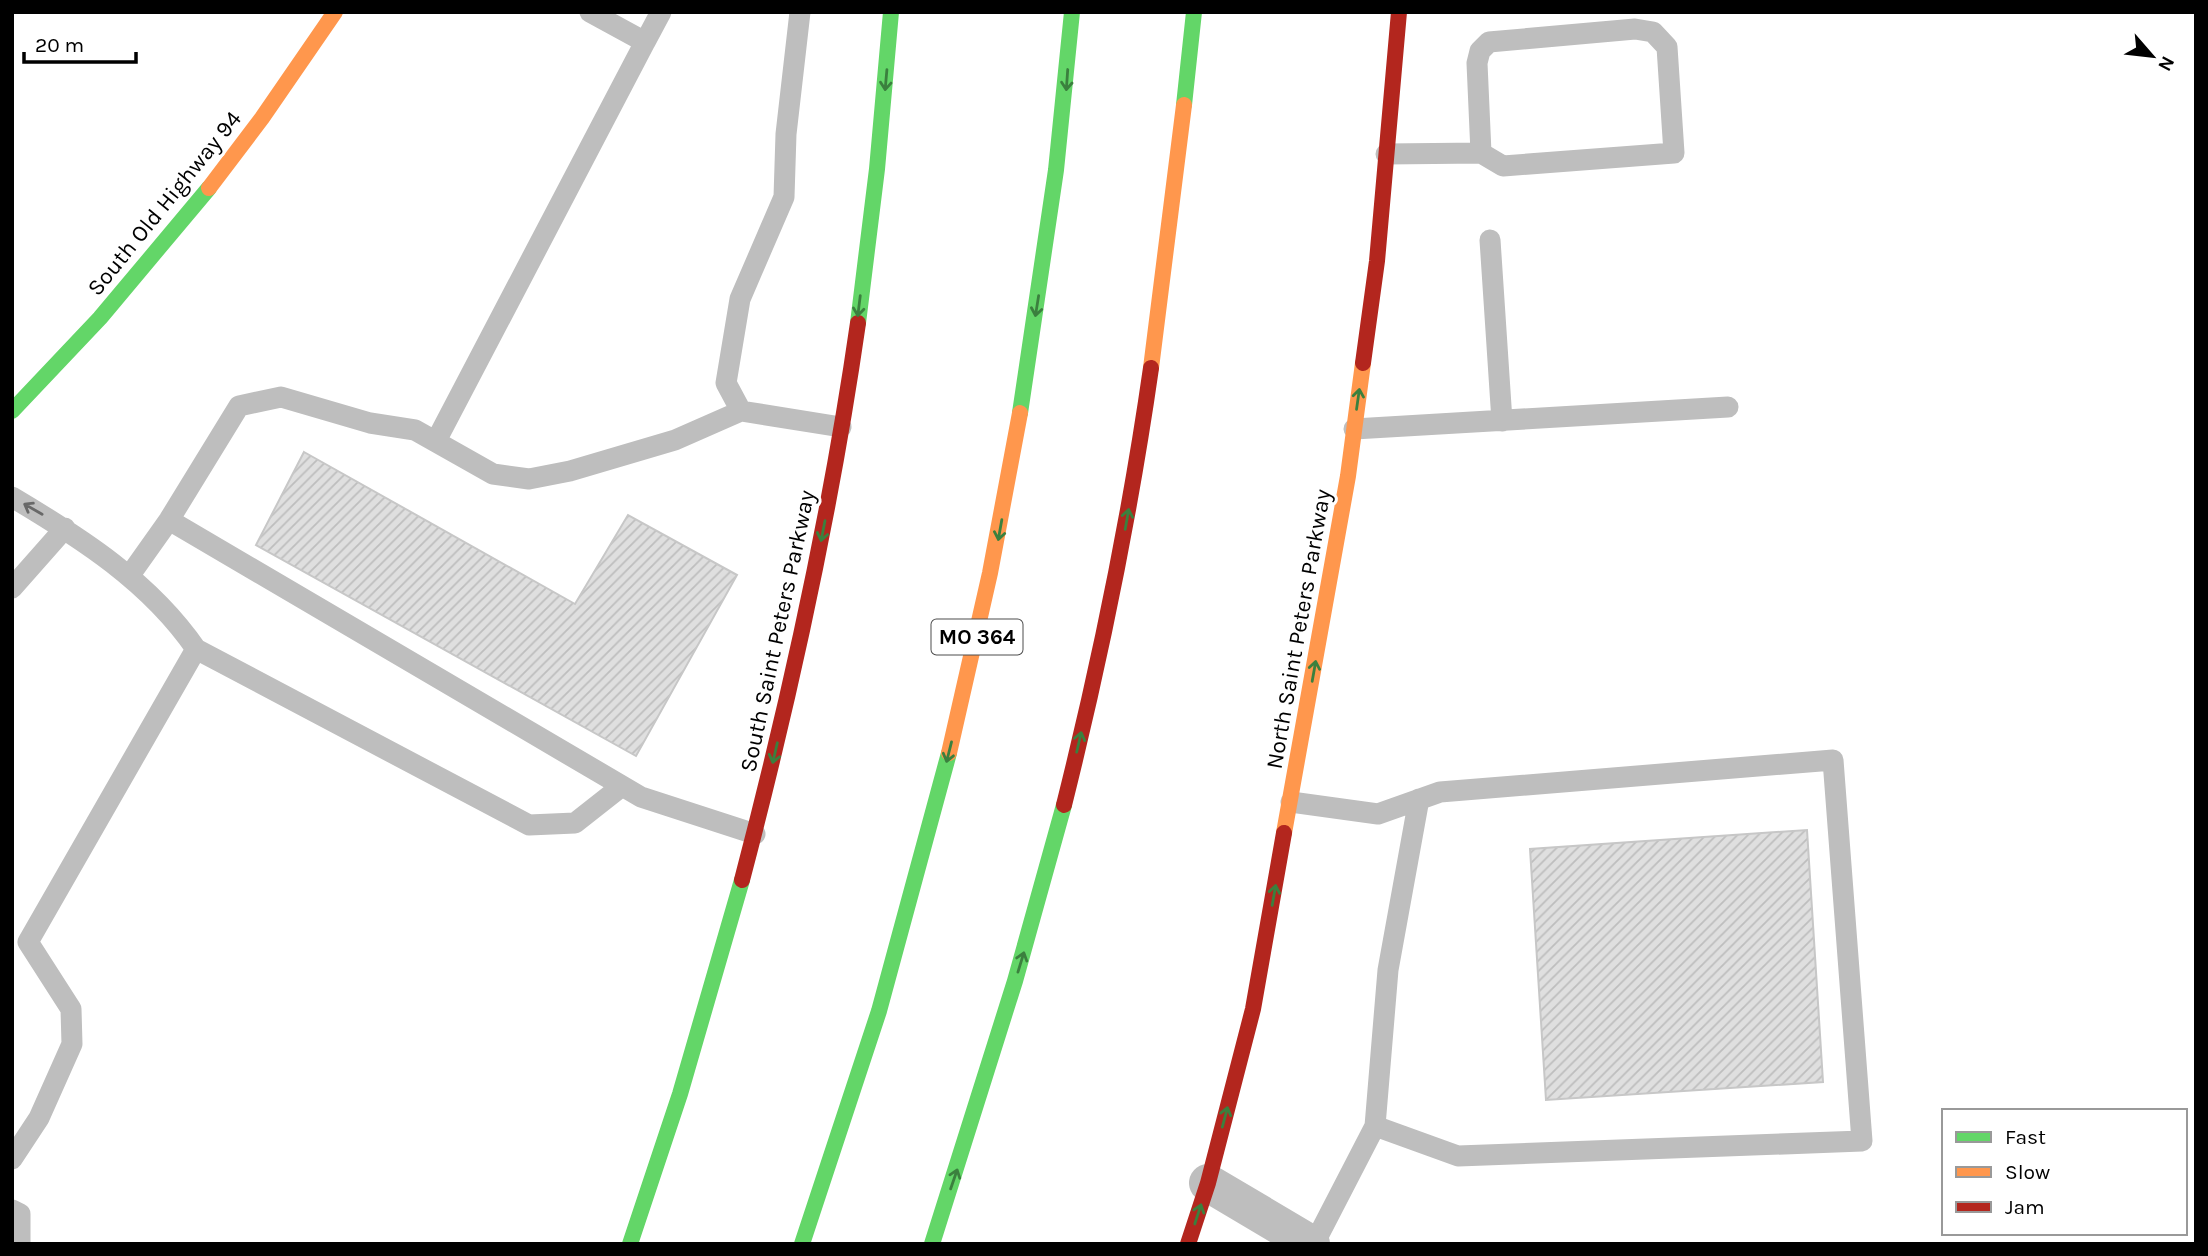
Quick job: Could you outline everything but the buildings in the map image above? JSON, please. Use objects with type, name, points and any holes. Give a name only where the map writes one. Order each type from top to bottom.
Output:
[{"type":"main road","name":"South Old Highway 94","points":[[12,411],[72,350],[158,252],[245,141],[335,12]]},
{"type":"main road","name":"South Saint Peters Parkway","points":[[630,1244],[688,1073],[755,834],[807,611],[841,427],[887,83],[891,12]]},
{"type":"main road","name":"MO 364","points":[[803,1244],[889,980],[971,665],[999,537],[1047,240],[1066,91],[1072,12]]},
{"type":"main road","points":[[932,1244],[966,1143],[1027,942],[1079,741],[1121,548],[1158,334],[1194,12]]},
{"type":"main road","name":"North Saint Peters Parkway","points":[[1188,1244],[1208,1183],[1253,1009],[1291,802],[1354,429],[1377,261],[1399,12]]},
{"type":"street","points":[[1208,1183],[1313,1244]]},
{"type":"lane","points":[[590,12],[645,42]]},
{"type":"lane","points":[[436,441],[661,12]]},
{"type":"lane","points":[[741,411],[726,383],[740,299],[784,197],[786,134],[800,12]]},
{"type":"lane","points":[[1386,154],[1481,153],[1503,166],[1674,153],[1667,47],[1653,32],[1635,29],[1489,42],[1480,51],[1477,63],[1481,153]]},
{"type":"lane","points":[[1490,240],[1502,421]]},
{"type":"lane","points":[[130,576],[169,520],[239,406],[281,397],[370,423],[415,429],[493,474],[529,479],[570,471],[676,440],[741,411],[841,427]]},
{"type":"lane","points":[[1354,429],[1728,407]]},
{"type":"lane","points":[[12,497],[65,528],[130,576],[182,628],[196,649],[529,825],[575,824],[622,786]]},
{"type":"lane","points":[[169,520],[641,797],[755,834]]},
{"type":"lane","points":[[12,588],[65,528]]},
{"type":"lane","points":[[12,1159],[39,1118],[72,1044],[71,1009],[28,943],[196,649]]},
{"type":"lane","points":[[1291,802],[1378,814],[1440,792],[1833,760],[1862,1141],[1458,1156],[1375,1126]]},
{"type":"lane","points":[[1313,1244],[1375,1126],[1388,970],[1419,799]]},
{"type":"lane","points":[[12,1210],[20,1214],[19,1244]]},
{"type":"traffic: fast","points":[[858,323],[877,169],[891,12]]},
{"type":"traffic: fast","points":[[1020,413],[1056,170],[1072,12]]},
{"type":"traffic: fast","points":[[1184,105],[1194,12]]},
{"type":"traffic: fast","points":[[12,411],[100,318],[209,188]]},
{"type":"traffic: fast","points":[[802,1244],[879,1011],[949,753]]},
{"type":"traffic: fast","points":[[932,1244],[1015,981],[1064,805]]},
{"type":"traffic: fast","points":[[630,1244],[680,1094],[742,880]]},
{"type":"traffic: slow","points":[[209,188],[262,118],[335,12]]},
{"type":"traffic: slow","points":[[1151,368],[1184,105]]},
{"type":"traffic: slow","points":[[1284,833],[1348,476],[1363,363]]},
{"type":"traffic: slow","points":[[949,753],[990,573],[1020,413]]},
{"type":"traffic: jam","points":[[1363,363],[1377,261],[1399,12]]},
{"type":"traffic: jam","points":[[742,880],[808,603],[835,464],[858,323]]},
{"type":"traffic: jam","points":[[1064,805],[1113,588],[1151,368]]},
{"type":"traffic: jam","points":[[1188,1244],[1208,1183],[1253,1009],[1284,833]]}]
